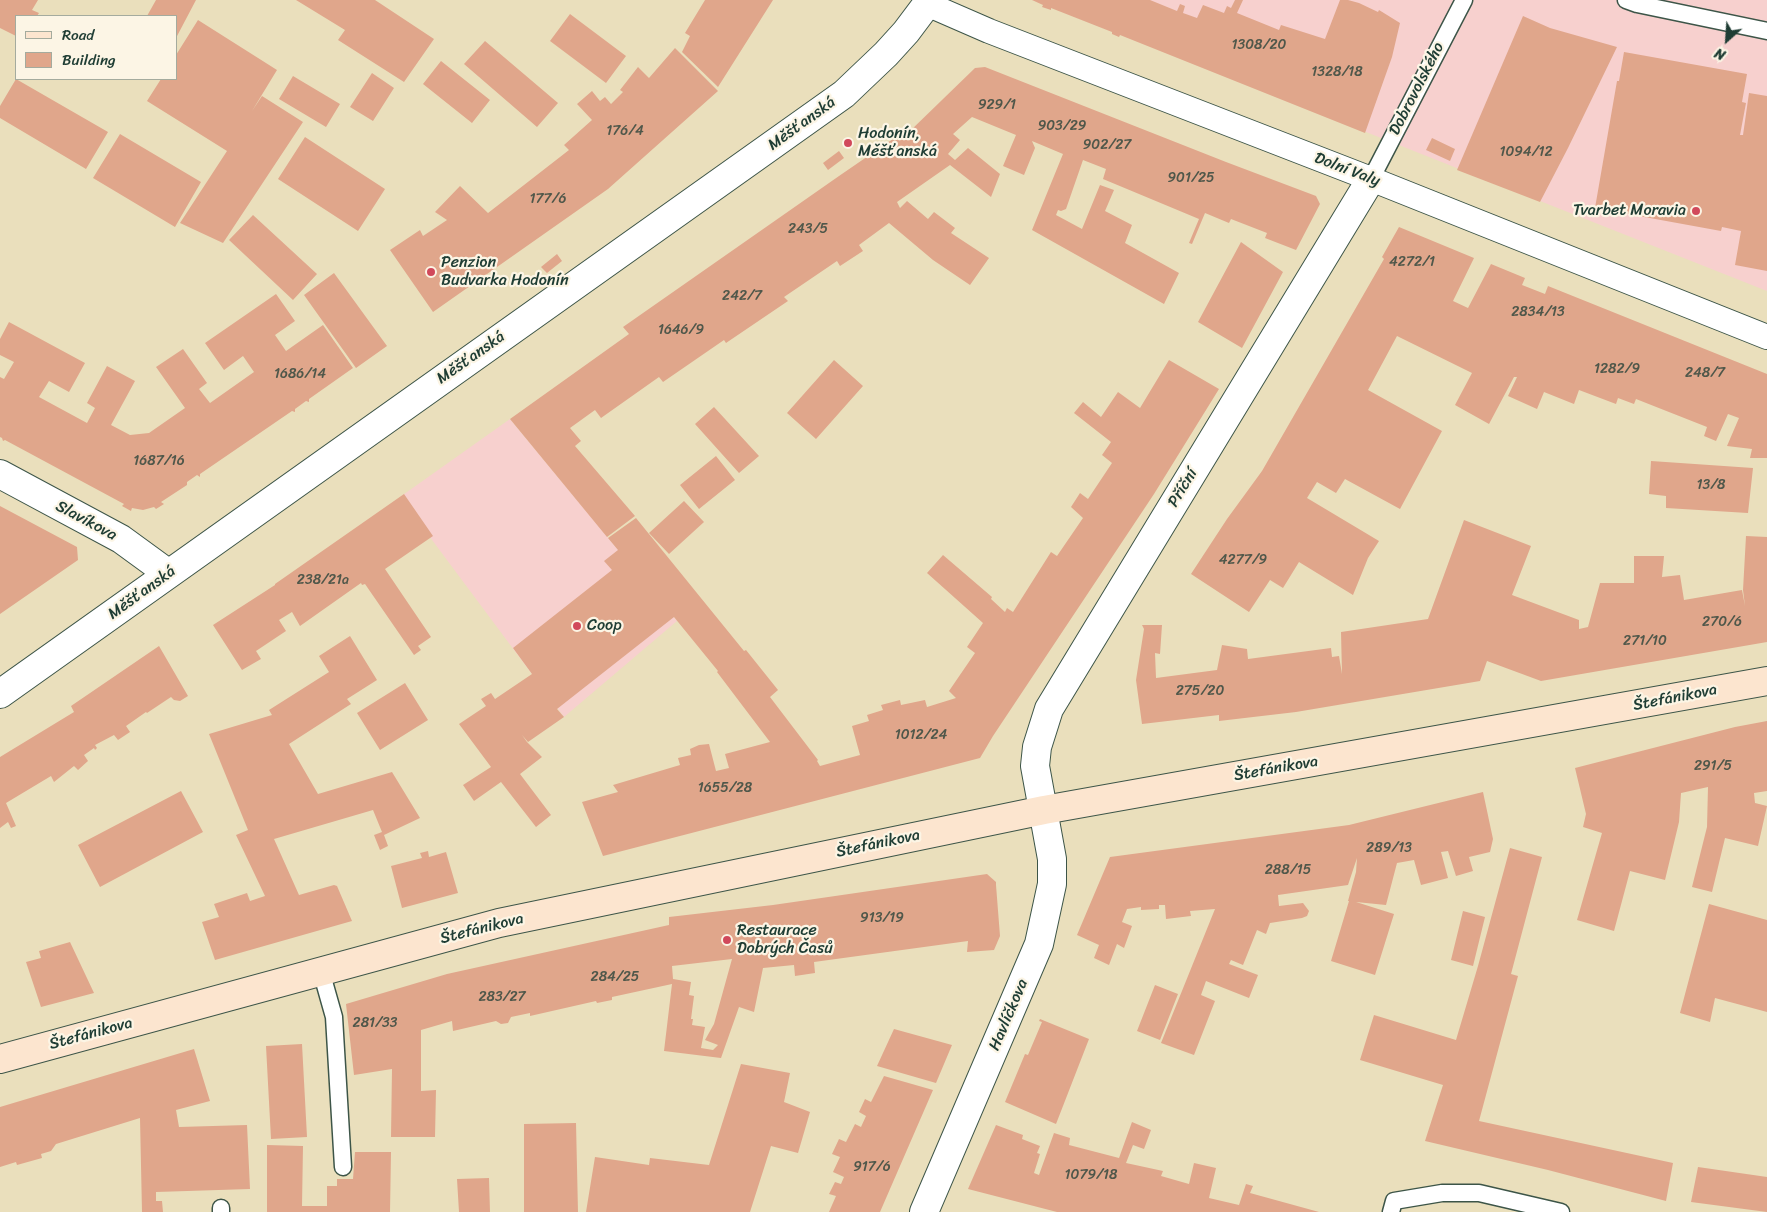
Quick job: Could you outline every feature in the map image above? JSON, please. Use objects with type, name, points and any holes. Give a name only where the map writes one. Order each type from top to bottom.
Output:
[{"type":"main road","name":"Štefánikova","points":[[0,1059],[499,923],[1044,810],[1767,681]]},
{"type":"street","name":"Dolní Valy","points":[[926,1],[989,31],[1371,178],[1767,337]]},
{"type":"street","name":"Měšťanská","points":[[0,694],[844,94],[906,32],[926,1]]},
{"type":"street","name":"Příční","points":[[1044,810],[1035,766],[1037,747],[1048,708],[1371,178]]},
{"type":"street","name":"Slavíkova","points":[[0,474],[121,538],[169,574]]},
{"type":"street","name":"Havlíčkova","points":[[925,1212],[1039,944],[1052,884],[1052,859],[1044,810]]},
{"type":"lane","name":"Dobrovolského","points":[[1371,178],[1464,0]]},
{"type":"lane","points":[[1626,0],[1767,31]]},
{"type":"lane","points":[[321,971],[334,1017],[343,1167]]},
{"type":"lane","points":[[1391,1212],[1394,1201],[1442,1193],[1479,1193],[1561,1212]]},
{"type":"shaded area","points":[[1033,0],[1767,0],[1767,291]]},
{"type":"shaded area","points":[[510,419],[677,621],[564,717],[400,497]]},
{"type":"building","points":[[0,0],[38,0],[32,10],[39,13],[38,15],[15,15],[15,36],[0,28]]},
{"type":"building","points":[[156,0],[196,0],[178,34],[178,15],[148,15]]},
{"type":"building","points":[[296,0],[375,0],[434,39],[404,82],[338,40],[345,30]]},
{"type":"building","points":[[705,0],[773,0],[718,87],[682,52],[690,36],[685,33]]},
{"type":"building","points":[[1032,0],[1150,0],[1177,11],[1180,4],[1185,6],[1183,13],[1197,18],[1203,5],[1224,13],[1227,6],[1231,8],[1235,0],[1243,0],[1237,13],[1279,30],[1281,25],[1325,39],[1340,0],[1359,3],[1378,12],[1379,10],[1400,23],[1392,57],[1365,133],[1120,35],[1119,37],[1112,34],[1112,32],[1051,8],[1051,10],[1042,7],[1043,5]]},
{"type":"building","points":[[570,14],[626,56],[606,83],[550,41]]},
{"type":"building","points":[[1523,16],[1550,28],[1617,47],[1540,202],[1457,170]]},
{"type":"building","points":[[198,20],[277,70],[252,111],[262,96],[303,122],[223,243],[180,223],[227,151],[147,101],[160,80],[178,80],[178,52]]},
{"type":"building","points":[[485,41],[558,103],[537,127],[464,64]]},
{"type":"building","points":[[675,48],[718,91],[608,189],[433,312],[390,250],[420,230],[423,236],[447,220],[435,212],[460,186],[488,213],[569,150],[564,145],[592,120],[577,104],[592,91],[600,101],[605,97],[611,104],[623,92],[620,90],[638,67],[649,78]]},
{"type":"building","points":[[1624,52],[1747,74],[1742,102],[1746,103],[1740,135],[1743,135],[1749,93],[1767,96],[1767,271],[1735,265],[1741,231],[1722,227],[1721,231],[1595,208],[1617,81],[1619,81]]},
{"type":"building","points":[[441,61],[490,100],[472,123],[423,84]]},
{"type":"building","points":[[985,67],[1316,196],[1320,204],[1296,250],[1265,238],[1267,233],[1231,219],[1229,223],[1205,213],[1192,244],[1189,243],[1199,219],[1103,179],[1106,169],[1083,160],[1066,209],[1058,210],[1056,215],[1082,229],[1100,185],[1114,190],[1105,211],[1132,225],[1125,243],[1179,273],[1164,304],[1032,230],[1063,154],[1032,141],[1035,148],[1024,175],[1003,166],[1016,135],[972,117],[953,134],[960,140],[948,154],[955,160],[968,148],[1000,174],[991,197],[950,165],[897,202],[900,208],[907,201],[928,219],[934,212],[955,228],[951,233],[989,258],[970,285],[933,260],[889,223],[859,245],[863,251],[840,266],[837,261],[784,297],[788,301],[726,343],[724,340],[663,382],[659,377],[601,418],[595,410],[570,428],[581,441],[575,446],[635,516],[607,537],[510,419],[629,334],[623,327],[906,130],[909,132],[975,68]]},
{"type":"building","points":[[372,73],[394,88],[373,121],[350,107]]},
{"type":"building","points":[[293,76],[340,104],[326,127],[279,99]]},
{"type":"building","points":[[15,80],[18,80],[108,132],[86,169],[0,118],[0,106]]},
{"type":"building","points":[[120,134],[201,182],[175,227],[93,178]]},
{"type":"building","points":[[305,137],[385,189],[358,231],[278,179]]},
{"type":"building","points":[[1432,138],[1455,149],[1450,161],[1426,150]]},
{"type":"building","points":[[839,151],[844,158],[828,170],[823,163]]},
{"type":"building","points":[[253,215],[317,274],[293,300],[229,240]]},
{"type":"building","points":[[1399,227],[1474,258],[1453,301],[1468,308],[1491,264],[1525,278],[1522,285],[1545,294],[1548,286],[1767,374],[1767,458],[1750,458],[1752,449],[1727,446],[1739,418],[1728,414],[1716,441],[1704,436],[1707,427],[1636,399],[1634,404],[1618,398],[1616,404],[1579,390],[1574,404],[1544,392],[1537,409],[1508,396],[1517,377],[1514,377],[1489,424],[1455,405],[1472,373],[1397,336],[1368,390],[1442,431],[1400,509],[1345,479],[1336,493],[1317,482],[1307,498],[1379,541],[1368,558],[1353,595],[1299,562],[1283,588],[1270,580],[1249,612],[1191,574],[1227,519],[1262,471],[1384,259],[1382,257]]},
{"type":"building","points":[[1241,242],[1283,272],[1242,348],[1198,322]]},
{"type":"building","points":[[557,254],[562,261],[547,273],[541,267]]},
{"type":"building","points":[[334,273],[387,346],[356,368],[304,295]]},
{"type":"building","points":[[276,294],[295,321],[275,335],[286,351],[323,325],[353,368],[309,399],[309,402],[306,401],[295,409],[295,412],[292,411],[200,474],[200,477],[197,475],[187,482],[187,485],[161,502],[164,504],[156,509],[154,507],[143,510],[132,508],[131,511],[122,506],[124,504],[5,440],[3,441],[0,437],[0,377],[4,379],[14,362],[0,355],[0,339],[9,322],[85,363],[69,392],[49,381],[39,397],[87,423],[95,408],[87,403],[107,366],[135,381],[111,425],[130,435],[149,433],[185,408],[156,367],[183,349],[207,383],[199,389],[210,403],[254,372],[243,356],[224,370],[205,343]]},
{"type":"building","points":[[834,360],[863,386],[816,439],[787,413]]},
{"type":"building","points":[[1169,360],[1219,389],[1154,494],[980,758],[603,856],[582,802],[618,792],[613,785],[680,765],[678,758],[691,755],[690,749],[699,745],[709,744],[716,771],[729,768],[725,754],[770,742],[718,671],[674,617],[557,709],[564,717],[528,742],[522,735],[527,742],[542,757],[520,774],[551,815],[536,827],[501,782],[474,801],[463,785],[491,767],[459,724],[486,706],[481,699],[491,693],[495,699],[532,674],[513,648],[612,570],[604,561],[618,550],[608,538],[636,518],[778,690],[770,697],[818,760],[820,766],[860,755],[852,726],[869,721],[867,715],[883,710],[881,705],[900,700],[901,705],[925,700],[927,707],[956,698],[949,691],[975,653],[967,647],[983,623],[927,573],[943,555],[992,597],[991,599],[1005,612],[1007,608],[1013,612],[1051,552],[1057,556],[1083,518],[1071,507],[1080,493],[1088,499],[1112,463],[1102,455],[1111,442],[1074,413],[1083,402],[1101,417],[1118,392],[1140,408]]},
{"type":"building","points":[[714,407],[759,456],[739,473],[695,424]]},
{"type":"building","points":[[716,456],[735,480],[699,509],[680,485]]},
{"type":"building","points":[[1651,461],[1753,468],[1748,513],[1666,508],[1666,496],[1649,494]]},
{"type":"building","points":[[404,494],[433,536],[385,569],[431,637],[418,646],[421,650],[414,655],[365,584],[362,585],[361,583],[300,626],[292,612],[279,620],[286,631],[256,651],[261,659],[242,670],[213,625],[275,585]]},
{"type":"building","points":[[684,501],[704,522],[669,554],[649,533]]},
{"type":"building","points":[[0,506],[77,547],[78,560],[0,614]]},
{"type":"building","points":[[1464,520],[1531,546],[1512,595],[1579,620],[1579,629],[1588,627],[1600,583],[1634,583],[1634,556],[1664,556],[1662,577],[1680,575],[1684,600],[1742,590],[1745,606],[1743,590],[1746,536],[1767,537],[1767,642],[1541,681],[1487,661],[1480,681],[1296,712],[1219,721],[1219,715],[1142,724],[1136,680],[1144,629],[1142,625],[1162,625],[1160,654],[1155,653],[1156,678],[1217,670],[1222,645],[1247,649],[1248,659],[1331,648],[1332,657],[1339,656],[1342,674],[1341,632],[1428,619]]},
{"type":"building","points":[[350,636],[377,680],[347,699],[351,704],[289,744],[318,794],[392,772],[420,818],[384,835],[388,846],[380,850],[374,835],[382,832],[373,810],[274,839],[299,895],[334,885],[337,886],[352,921],[215,960],[202,922],[219,917],[214,904],[247,893],[250,901],[265,896],[236,835],[248,830],[209,734],[272,715],[269,710],[329,672],[319,656]]},
{"type":"building","points":[[159,646],[188,696],[180,701],[174,700],[171,697],[126,726],[130,732],[118,740],[114,735],[95,745],[97,748],[95,750],[94,748],[84,755],[88,761],[78,770],[74,766],[54,782],[51,776],[6,803],[16,826],[11,828],[8,822],[0,828],[0,757],[74,712],[71,706]]},
{"type":"building","points":[[405,683],[428,720],[380,750],[357,713]]},
{"type":"building","points":[[1767,721],[1767,791],[1754,793],[1755,803],[1767,806],[1758,846],[1725,838],[1712,892],[1692,887],[1707,827],[1708,787],[1681,793],[1679,822],[1665,880],[1630,871],[1614,931],[1577,920],[1602,833],[1583,827],[1586,814],[1575,768],[1735,727]]},
{"type":"building","points":[[181,791],[203,832],[100,887],[78,845]]},
{"type":"building","points":[[1483,792],[1493,839],[1490,852],[1469,857],[1473,871],[1456,876],[1448,851],[1441,852],[1448,878],[1421,885],[1414,860],[1397,863],[1386,905],[1356,902],[1394,914],[1375,975],[1331,961],[1349,901],[1356,872],[1357,858],[1348,885],[1278,895],[1279,906],[1303,903],[1309,911],[1307,916],[1302,918],[1270,923],[1266,934],[1257,930],[1243,965],[1231,960],[1229,964],[1258,975],[1249,998],[1206,981],[1201,995],[1215,1001],[1194,1055],[1161,1043],[1215,909],[1190,911],[1191,916],[1166,919],[1165,905],[1159,905],[1159,909],[1141,910],[1141,907],[1127,909],[1122,922],[1132,926],[1124,948],[1117,944],[1109,965],[1094,958],[1099,945],[1077,935],[1110,857],[1349,825]]},
{"type":"building","points":[[1510,848],[1542,857],[1511,974],[1518,976],[1479,1121],[1673,1163],[1666,1201],[1548,1170],[1425,1141],[1443,1085],[1360,1060],[1374,1015],[1456,1040]]},
{"type":"building","points":[[428,851],[429,857],[446,852],[458,893],[402,908],[391,866],[422,858],[420,853]]},
{"type":"building","points":[[987,874],[996,882],[1000,936],[994,950],[967,952],[968,941],[814,962],[815,973],[795,976],[794,965],[763,968],[754,1012],[739,1007],[721,1058],[664,1051],[672,984],[612,997],[612,1000],[597,1003],[596,1001],[530,1016],[530,1013],[511,1017],[508,1023],[501,1024],[496,1021],[453,1031],[452,1021],[421,1030],[421,1091],[436,1090],[435,1137],[391,1137],[392,1069],[354,1075],[346,1004],[447,974],[669,925],[669,917],[773,905]],"holes":[[[732,959],[714,1024],[705,1040],[718,1045],[713,1050],[701,1048],[705,1027],[692,1025],[694,996],[689,995],[691,982],[673,979],[672,966]]]},
{"type":"building","points":[[1709,904],[1767,920],[1767,1012],[1715,998],[1710,1022],[1680,1013]]},
{"type":"building","points":[[1463,911],[1485,917],[1473,966],[1451,960]]},
{"type":"building","points":[[70,942],[94,993],[41,1007],[26,962],[41,958],[39,951]]},
{"type":"building","points":[[1155,985],[1178,994],[1160,1040],[1137,1031]]},
{"type":"building","points":[[1040,1019],[1089,1039],[1056,1124],[1005,1102],[1025,1054],[1028,1055],[1042,1022],[1039,1021]]},
{"type":"building","points":[[894,1029],[952,1045],[936,1083],[877,1066]]},
{"type":"building","points":[[302,1044],[307,1137],[271,1139],[266,1046]]},
{"type":"building","points":[[194,1049],[210,1101],[176,1110],[179,1127],[247,1125],[250,1189],[156,1192],[156,1201],[162,1201],[163,1212],[142,1212],[140,1118],[56,1144],[51,1151],[41,1154],[42,1158],[17,1165],[16,1162],[0,1167],[0,1107]]},
{"type":"building","points":[[741,1064],[790,1073],[784,1102],[810,1112],[798,1153],[771,1146],[750,1212],[586,1212],[595,1157],[649,1165],[650,1158],[709,1165]]},
{"type":"building","points":[[884,1076],[933,1090],[880,1212],[829,1212],[836,1196],[829,1194],[835,1182],[841,1184],[844,1177],[833,1172],[840,1157],[832,1154],[839,1139],[846,1142],[855,1124],[861,1127],[866,1116],[859,1112],[865,1099],[871,1102]]},
{"type":"building","points":[[1132,1122],[1151,1130],[1144,1149],[1133,1145],[1126,1163],[1163,1171],[1161,1176],[1189,1184],[1194,1163],[1216,1168],[1209,1198],[1239,1205],[1246,1184],[1253,1186],[1250,1193],[1319,1212],[1057,1212],[968,1189],[996,1125],[1023,1135],[1022,1139],[1040,1146],[1037,1153],[1040,1154],[1034,1173],[1039,1175],[1054,1133],[1070,1138],[1069,1145],[1119,1158]]},
{"type":"building","points":[[576,1123],[578,1212],[524,1212],[524,1124]]},
{"type":"building","points":[[267,1145],[303,1146],[302,1206],[327,1206],[327,1186],[337,1186],[337,1179],[353,1179],[355,1152],[391,1152],[390,1212],[267,1212]]},
{"type":"building","points":[[1698,1167],[1767,1177],[1767,1212],[1691,1202]]},
{"type":"building","points":[[489,1178],[490,1212],[459,1212],[457,1179]]},
{"type":"place","name":"Hodonín, Měšťanská","points":[[848,143]]},
{"type":"place","name":"Tvarbet Moravia","points":[[1696,211]]},
{"type":"place","name":"Penzion Budvarka Hodonín","points":[[431,272]]},
{"type":"place","name":"Coop","points":[[577,626]]},
{"type":"place","name":"Restaurace Dobrých Časů","points":[[727,940]]}]
